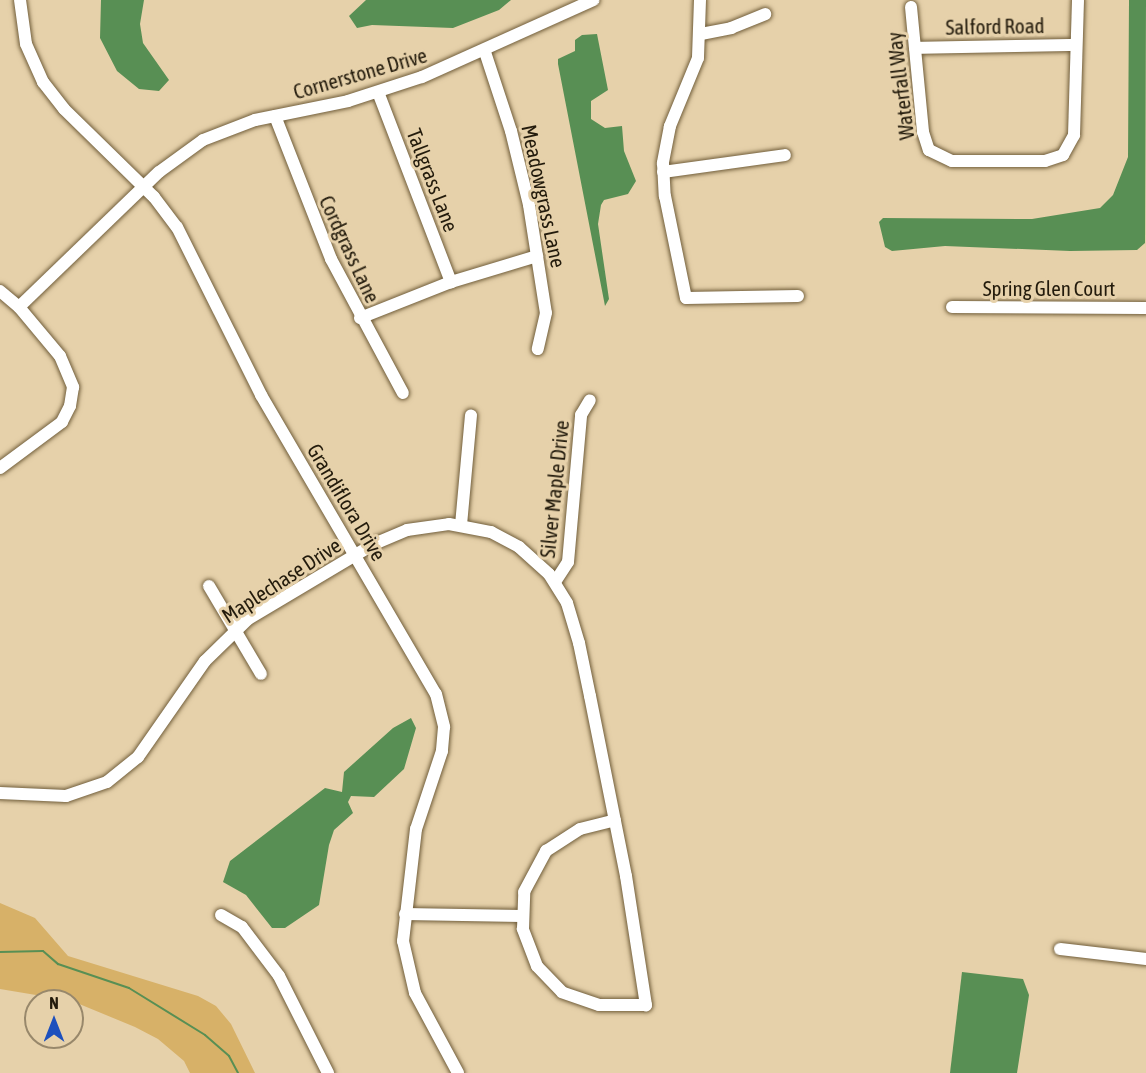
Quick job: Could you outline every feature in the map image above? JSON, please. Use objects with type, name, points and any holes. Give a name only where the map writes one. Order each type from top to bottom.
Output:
[{"type":"street","name":"Grandiflora Drive","points":[[20,0],[26,44],[43,82],[64,109],[143,186],[189,246],[261,395],[432,684],[442,715],[442,751],[416,829],[403,941],[410,978],[436,1037],[458,1073]]},
{"type":"street","name":"Cornerstone Drive","points":[[19,307],[143,186],[202,141],[234,126],[378,92],[485,52],[593,0]]},
{"type":"street","points":[[700,0],[701,34],[695,70],[668,134],[663,172],[686,298],[798,296]]},
{"type":"street","name":"Waterfall Way","points":[[911,7],[923,132],[933,154],[952,161],[1045,162],[1063,155],[1072,141],[1078,0]]},
{"type":"street","points":[[701,34],[731,28],[765,14]]},
{"type":"street","name":"Salford Road","points":[[915,48],[1076,45]]},
{"type":"street","name":"Meadowgrass Lane","points":[[485,52],[517,155],[537,256],[546,314],[538,349]]},
{"type":"street","name":"Tallgrass Lane","points":[[378,92],[451,282]]},
{"type":"street","name":"Cordgrass Lane","points":[[275,116],[308,206],[360,318],[404,393]]},
{"type":"street","points":[[663,172],[785,154]]},
{"type":"street","points":[[360,318],[451,282],[537,256]]},
{"type":"street","points":[[0,291],[19,307],[60,356],[71,378],[72,395],[66,415],[56,428],[0,468]]},
{"type":"street","name":"Spring Glen Court","points":[[952,307],[1146,308]]},
{"type":"street","name":"Silver Maple Drive","points":[[555,582],[568,562],[581,415],[590,400]]},
{"type":"street","points":[[461,525],[471,415]]},
{"type":"street","name":"Maplechase Drive","points":[[0,793],[66,796],[93,789],[120,774],[138,757],[200,666],[235,629],[356,554],[407,530],[461,525],[491,532],[519,547],[555,582],[576,630],[615,820],[646,1005],[599,1005],[562,992],[543,975],[531,956],[521,916]]},
{"type":"street","points":[[209,586],[261,674]]},
{"type":"street","points":[[405,914],[521,916],[527,881],[546,851],[580,829],[615,820]]},
{"type":"street","points":[[221,915],[242,927],[279,976],[328,1073]]},
{"type":"street","points":[[1060,950],[1146,959]]},
{"type":"shaded area","points":[[101,0],[144,0],[140,24],[143,43],[169,80],[159,91],[139,89],[117,71],[100,38]]},
{"type":"shaded area","points":[[366,0],[511,0],[499,10],[453,28],[372,25],[357,28],[349,16]]},
{"type":"shaded area","points":[[1129,0],[1146,0],[1145,243],[1137,250],[1070,251],[945,246],[892,251],[885,247],[879,222],[883,218],[1032,219],[1100,208],[1113,195],[1128,157]]},
{"type":"shaded area","points":[[597,34],[608,90],[591,101],[591,119],[605,128],[622,126],[624,151],[636,181],[628,194],[604,200],[601,205],[598,224],[609,299],[605,306],[558,64],[558,59],[575,51],[575,40],[582,35]]},
{"type":"shaded area","points":[[411,718],[416,728],[404,769],[374,797],[351,796],[348,802],[353,813],[334,830],[329,845],[319,905],[285,928],[272,928],[246,895],[223,882],[230,861],[325,788],[342,792],[344,772],[393,728]]},
{"type":"shaded area","points":[[0,903],[35,918],[68,956],[198,996],[216,1006],[231,1024],[255,1073],[190,1073],[184,1061],[158,1039],[84,1006],[84,989],[24,989],[24,993],[0,989]]},
{"type":"shaded area","points":[[962,972],[1023,979],[1029,995],[1017,1073],[950,1073]]},
{"type":"waterway","points":[[0,952],[43,951],[58,964],[129,988],[205,1035],[229,1056],[238,1073]]}]
